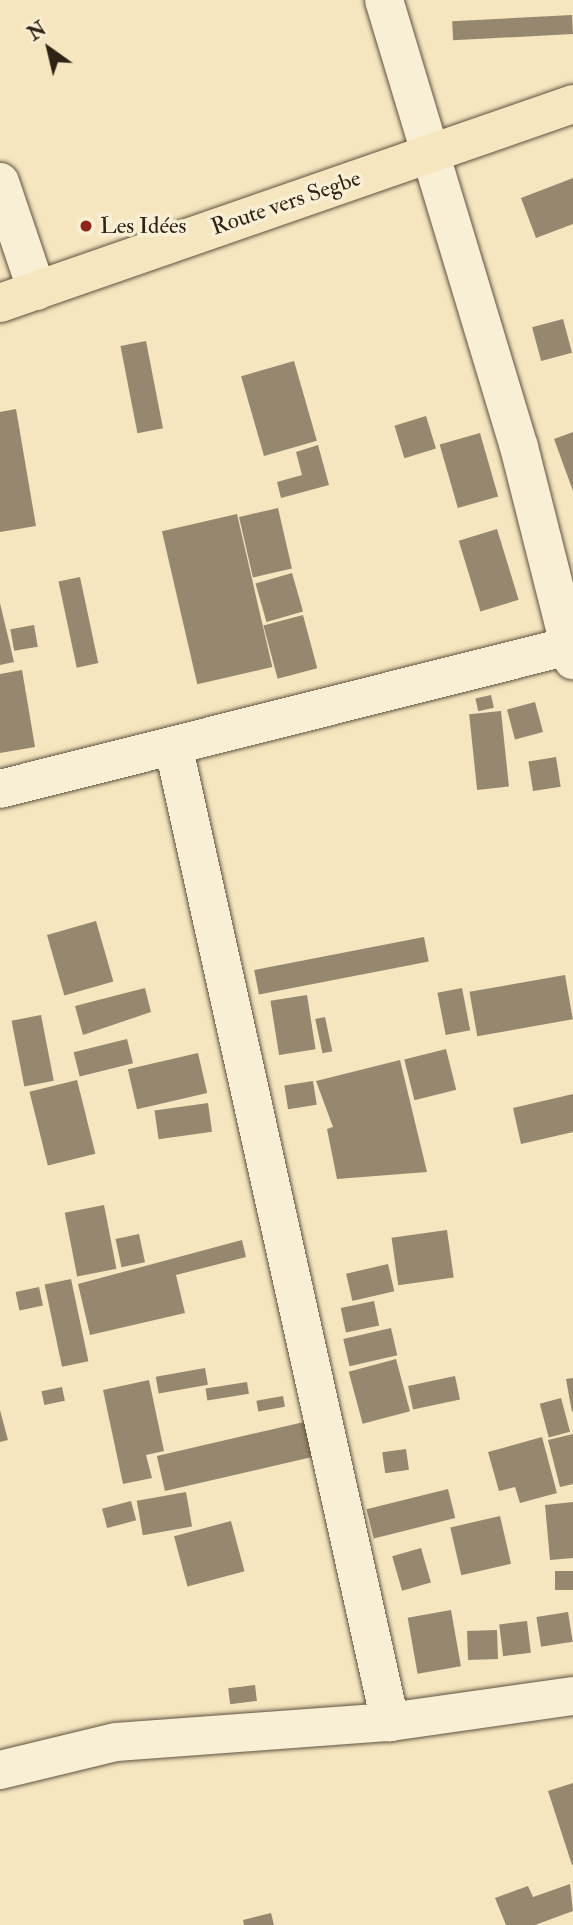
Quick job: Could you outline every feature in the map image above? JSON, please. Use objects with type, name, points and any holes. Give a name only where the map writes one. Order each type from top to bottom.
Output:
[{"type":"main road","name":"Route vers Segbe","points":[[0,303],[573,104]]},
{"type":"street","points":[[0,789],[571,653],[433,152],[384,0]]},
{"type":"street","points":[[0,182],[37,291]]},
{"type":"street","points":[[173,749],[390,1722]]},
{"type":"street","points":[[0,1770],[178,1735],[390,1722],[573,1696]]},
{"type":"building","points":[[572,15],[573,34],[453,40],[452,21]]},
{"type":"building","points":[[573,178],[573,224],[536,238],[521,198]]},
{"type":"building","points":[[563,319],[572,353],[541,361],[532,327]]},
{"type":"building","points":[[146,341],[163,428],[137,433],[120,346]]},
{"type":"building","points":[[294,361],[317,441],[264,456],[241,376]]},
{"type":"building","points":[[16,409],[36,526],[0,532],[0,412]]},
{"type":"building","points":[[426,416],[436,449],[404,458],[394,426]]},
{"type":"building","points":[[573,432],[573,491],[554,439]]},
{"type":"building","points":[[480,433],[498,496],[458,508],[440,445]]},
{"type":"building","points":[[318,445],[329,485],[281,498],[277,482],[302,475],[296,452]]},
{"type":"building","points":[[278,508],[292,568],[253,577],[239,517]]},
{"type":"building","points":[[237,514],[272,667],[197,684],[162,531]]},
{"type":"building","points":[[497,529],[519,600],[480,611],[459,541]]},
{"type":"building","points":[[292,573],[303,611],[266,622],[255,583]]},
{"type":"building","points":[[80,577],[98,663],[77,668],[58,582]]},
{"type":"building","points":[[0,603],[14,662],[0,665]]},
{"type":"building","points":[[303,615],[317,668],[278,679],[263,626]]},
{"type":"building","points":[[34,625],[38,647],[14,651],[10,629]]},
{"type":"building","points":[[22,670],[35,747],[0,753],[0,674]]},
{"type":"building","points":[[491,695],[494,708],[478,711],[475,699]]},
{"type":"building","points":[[535,702],[543,732],[515,739],[507,710]]},
{"type":"building","points":[[501,711],[509,787],[477,790],[469,714]]},
{"type":"building","points":[[556,757],[561,787],[533,791],[528,761]]},
{"type":"building","points":[[96,921],[113,982],[64,996],[47,935]]},
{"type":"building","points":[[424,937],[429,962],[259,995],[254,970]]},
{"type":"building","points":[[565,975],[573,1019],[477,1036],[469,992]]},
{"type":"building","points":[[145,988],[151,1012],[83,1035],[75,1006]]},
{"type":"building","points":[[462,988],[470,1030],[446,1035],[437,993]]},
{"type":"building","points":[[307,995],[316,1049],[279,1055],[270,1001]]},
{"type":"building","points":[[41,1015],[54,1081],[24,1086],[12,1021]]},
{"type":"building","points":[[325,1017],[332,1051],[322,1053],[315,1019]]},
{"type":"building","points":[[127,1039],[133,1063],[80,1077],[74,1052]]},
{"type":"building","points":[[446,1049],[456,1090],[414,1100],[404,1059]]},
{"type":"building","points":[[198,1053],[207,1093],[137,1109],[128,1069]]},
{"type":"building","points":[[400,1060],[427,1172],[337,1179],[327,1129],[333,1127],[316,1081]]},
{"type":"building","points":[[77,1080],[95,1154],[48,1166],[29,1092]]},
{"type":"building","points":[[313,1081],[317,1105],[288,1109],[284,1086]]},
{"type":"building","points":[[573,1094],[573,1132],[521,1144],[513,1108]]},
{"type":"building","points":[[208,1103],[212,1132],[159,1139],[155,1111]]},
{"type":"building","points":[[104,1205],[116,1269],[77,1276],[65,1213]]},
{"type":"building","points":[[447,1230],[454,1278],[398,1285],[392,1238]]},
{"type":"building","points":[[139,1234],[145,1262],[122,1267],[116,1239]]},
{"type":"building","points":[[242,1240],[246,1257],[176,1275],[185,1313],[90,1335],[78,1284]]},
{"type":"building","points":[[388,1264],[394,1291],[352,1301],[346,1274]]},
{"type":"building","points":[[71,1279],[88,1361],[62,1367],[45,1285]]},
{"type":"building","points":[[39,1287],[43,1306],[19,1311],[16,1292]]},
{"type":"building","points":[[374,1301],[379,1325],[346,1333],[341,1308]]},
{"type":"building","points":[[391,1328],[397,1355],[350,1366],[343,1339]]},
{"type":"building","points":[[396,1359],[410,1411],[363,1424],[349,1372]]},
{"type":"building","points":[[205,1368],[208,1385],[159,1393],[156,1377]]},
{"type":"building","points":[[455,1376],[460,1399],[413,1409],[408,1386]]},
{"type":"building","points":[[573,1378],[573,1411],[572,1412],[566,1379]]},
{"type":"building","points":[[149,1380],[164,1451],[146,1455],[152,1478],[123,1484],[103,1390]]},
{"type":"building","points":[[247,1382],[249,1394],[207,1400],[206,1389]]},
{"type":"building","points":[[62,1387],[65,1401],[44,1405],[41,1391]]},
{"type":"building","points":[[283,1396],[285,1407],[258,1412],[256,1401]]},
{"type":"building","points":[[561,1398],[570,1432],[549,1438],[540,1404]]},
{"type":"building","points":[[0,1410],[8,1440],[0,1442]]},
{"type":"building","points":[[304,1422],[312,1457],[165,1491],[157,1456]]},
{"type":"building","points":[[573,1434],[573,1484],[560,1487],[548,1440]]},
{"type":"building","points":[[542,1437],[557,1493],[520,1503],[515,1487],[499,1491],[488,1452]]},
{"type":"building","points":[[406,1449],[409,1470],[385,1473],[382,1452]]},
{"type":"building","points":[[448,1489],[455,1518],[374,1538],[366,1509]]},
{"type":"building","points":[[186,1492],[192,1526],[143,1535],[137,1501]]},
{"type":"building","points":[[131,1501],[136,1520],[107,1528],[102,1509]]},
{"type":"building","points":[[573,1502],[573,1558],[550,1560],[545,1505]]},
{"type":"building","points":[[500,1516],[511,1564],[461,1575],[450,1527]]},
{"type":"building","points":[[231,1521],[244,1571],[187,1586],[174,1536]]},
{"type":"building","points":[[421,1548],[431,1583],[402,1591],[392,1556]]},
{"type":"building","points":[[555,1571],[573,1571],[573,1590],[555,1590]]},
{"type":"building","points":[[451,1610],[461,1666],[418,1674],[408,1618]]},
{"type":"building","points":[[568,1612],[573,1642],[541,1647],[536,1617]]},
{"type":"building","points":[[527,1621],[531,1653],[503,1656],[499,1624]]},
{"type":"building","points":[[497,1630],[498,1659],[468,1660],[467,1631]]},
{"type":"building","points":[[255,1685],[257,1701],[230,1704],[228,1688]]},
{"type":"building","points":[[573,1783],[573,1865],[572,1865],[548,1791]]},
{"type":"building","points":[[570,1884],[573,1911],[535,1925],[506,1925],[495,1898],[528,1886],[533,1897]]},
{"type":"building","points":[[271,1913],[274,1925],[244,1925],[243,1920]]},
{"type":"place","name":"Les Idées","points":[[86,226]]}]
